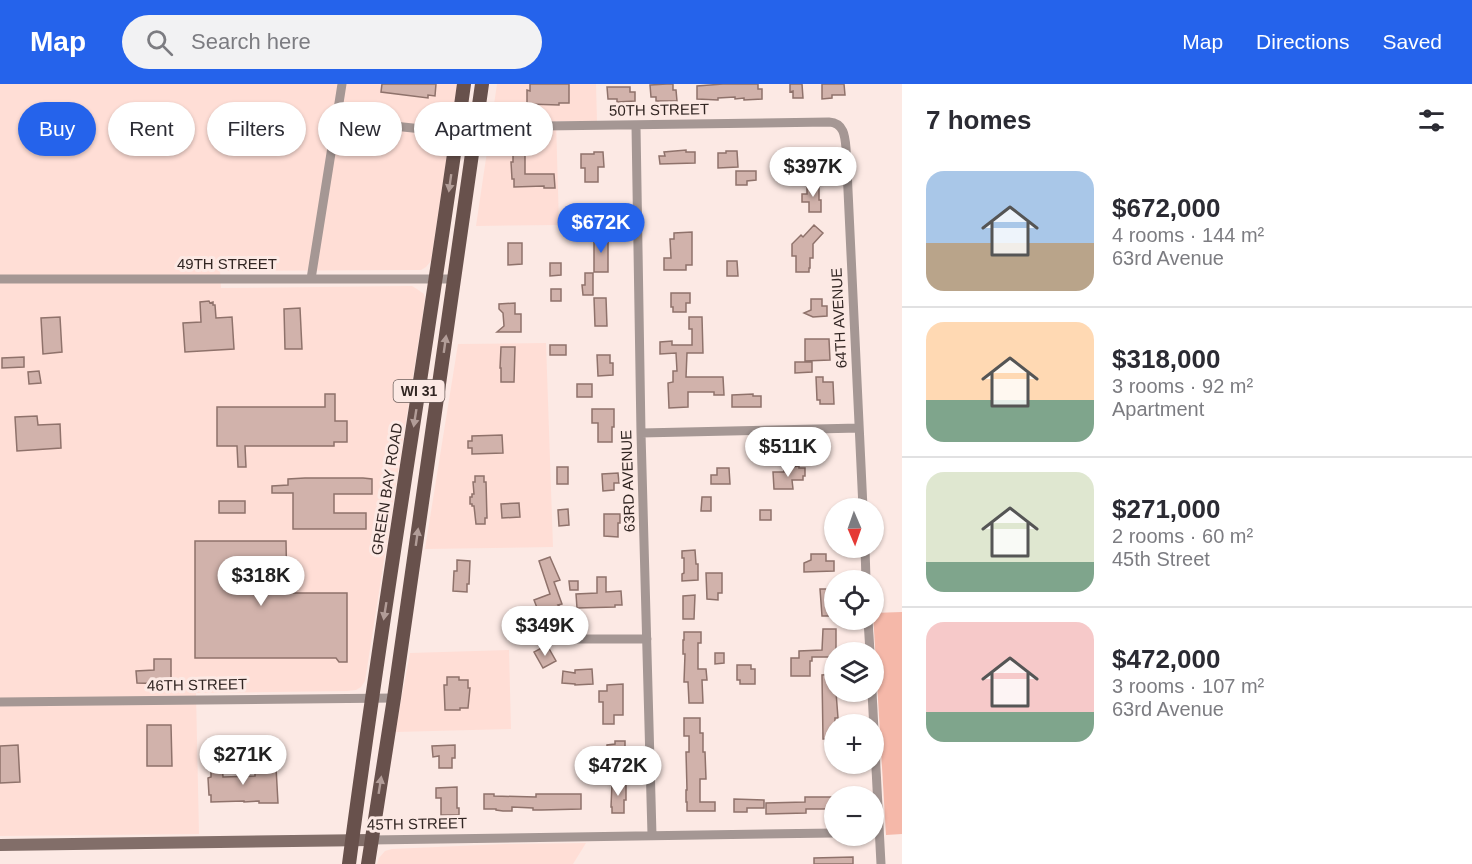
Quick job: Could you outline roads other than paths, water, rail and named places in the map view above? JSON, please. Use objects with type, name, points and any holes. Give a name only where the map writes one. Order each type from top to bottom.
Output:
[{"type":"main road","name":"GREEN BAY ROAD","points":[[462,102],[464,84]]},
{"type":"main road","name":"WI 31","points":[[479,102],[482,84]]},
{"type":"main road","name":"GREEN BAY ROAD","points":[[349,864],[454,156]]},
{"type":"main road","name":"WI 31","points":[[368,864],[472,156]]},
{"type":"street","points":[[340,102],[342,84]]},
{"type":"street","name":"50TH STREET","points":[[553,127],[834,122],[841,128]]},
{"type":"street","name":"63RD AVENUE","points":[[636,126],[641,433],[652,835]]},
{"type":"street","name":"64TH AVENUE","points":[[841,128],[846,148],[862,498]]},
{"type":"street","points":[[311,279],[331,156]]},
{"type":"street","name":"49TH STREET","points":[[0,279],[454,279]]},
{"type":"street","points":[[641,433],[859,428]]},
{"type":"street","points":[[575,639],[647,639]]},
{"type":"street","name":"46TH STREET","points":[[0,702],[394,699]]},
{"type":"street","points":[[872,702],[875,786]]},
{"type":"street","name":"45TH STREET","points":[[0,846],[824,832]]},
{"type":"street","points":[[878,846],[881,864]]}]
